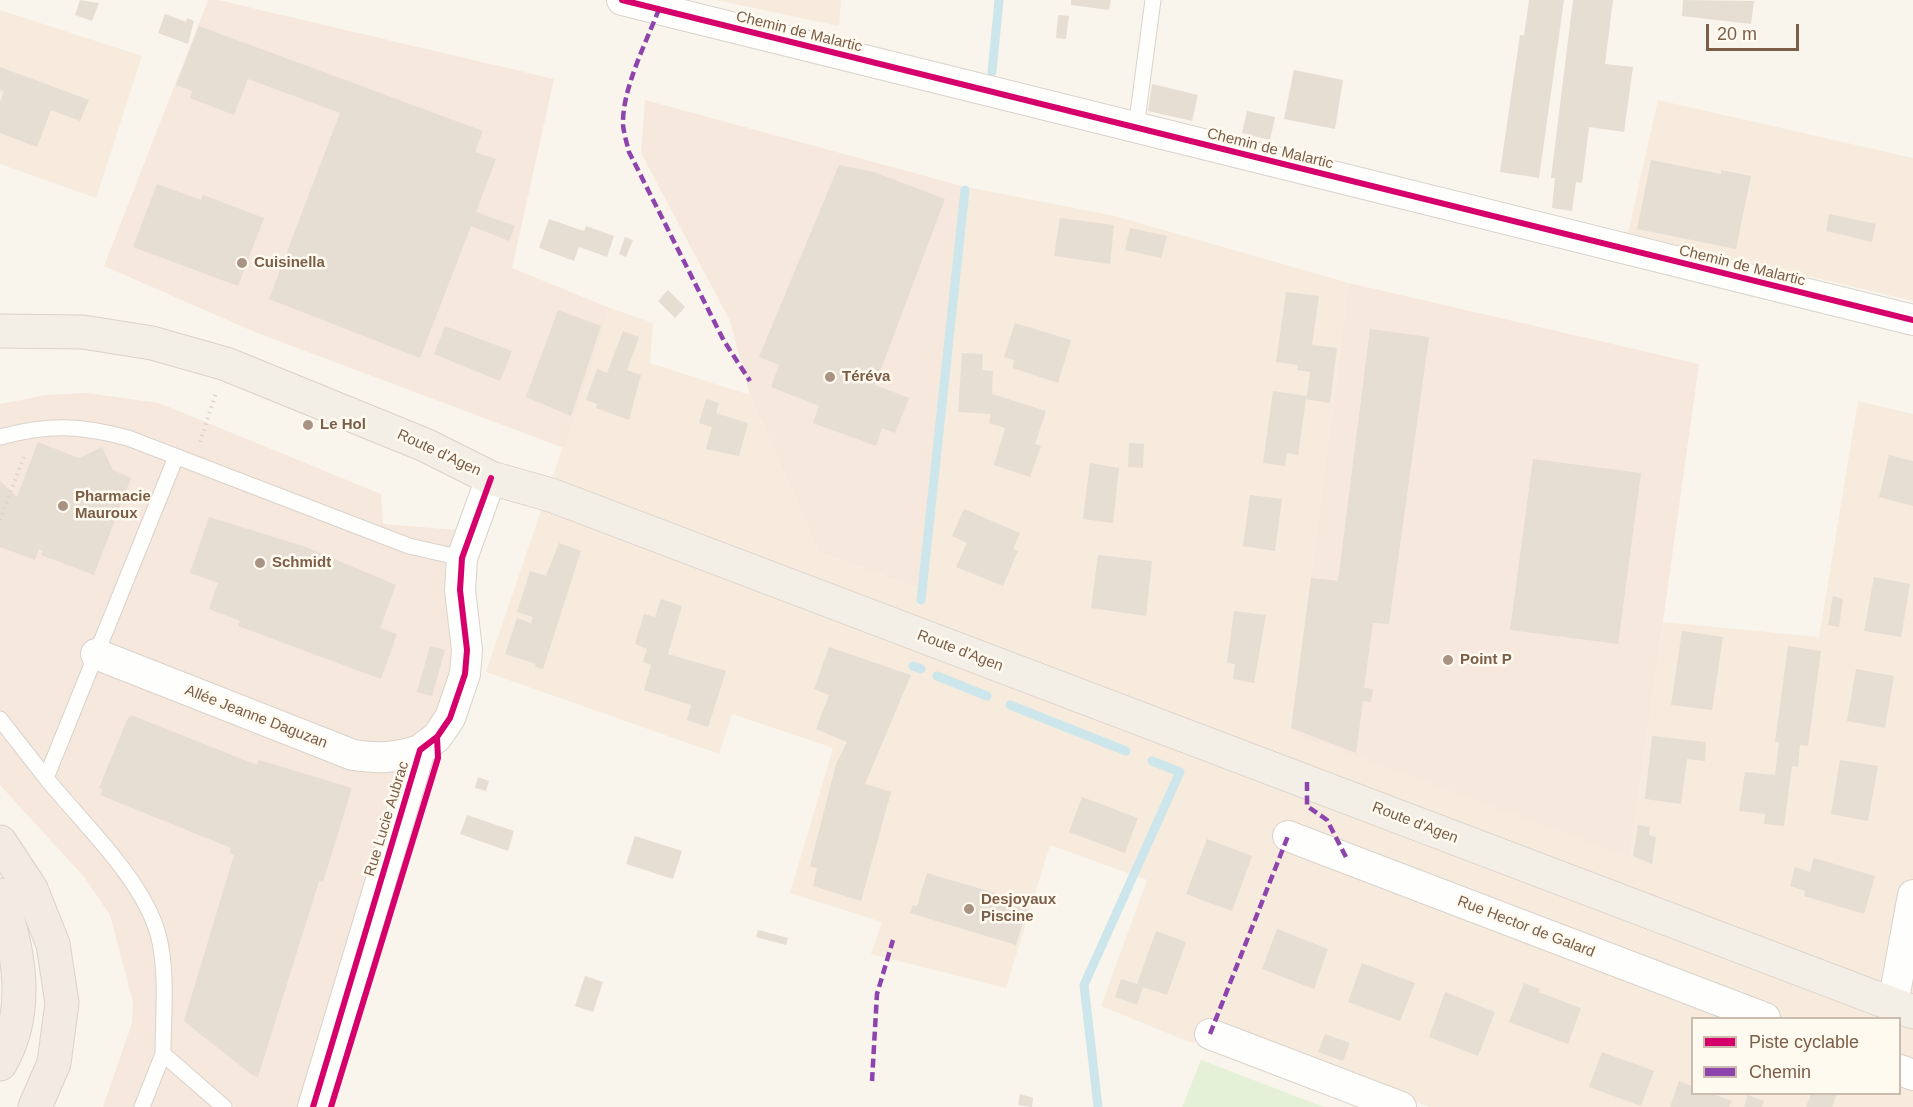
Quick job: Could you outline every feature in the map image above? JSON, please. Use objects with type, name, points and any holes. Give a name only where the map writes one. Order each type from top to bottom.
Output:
[{"type":"highway","points":[[0,842],[31,889],[53,944],[62,1003],[54,1063],[35,1107]]},
{"type":"highway","points":[[0,895],[12,927],[19,962],[19,994],[15,1026],[0,1064]]},
{"type":"main road","name":"Route d'Agen","points":[[0,331],[83,332],[152,343],[226,364],[425,445],[492,478],[551,495],[1903,1008]]},
{"type":"street","name":"Chemin de Malartic","points":[[622,0],[1913,320]]},
{"type":"street","name":"Rue Lucie Aubrac","points":[[313,1107],[420,750],[437,737],[450,718],[465,674],[467,650],[460,590],[462,558],[492,478]]},
{"type":"street","name":"Allée Jeanne Daguzan","points":[[96,654],[353,755],[377,759],[396,757],[420,750]]},
{"type":"street","name":"Rue Hector de Galard","points":[[1287,836],[1762,1017]]},
{"type":"street","points":[[1903,1008],[1913,895]]},
{"type":"street","points":[[1210,1034],[1401,1107]]},
{"type":"lane","points":[[1136,128],[1153,0]]},
{"type":"lane","points":[[0,437],[35,428],[62,426],[97,430],[128,438],[409,546],[462,558]]},
{"type":"lane","points":[[46,778],[176,457]]},
{"type":"lane","points":[[0,719],[130,878],[147,903],[158,936],[164,977],[163,1054],[142,1107]]},
{"type":"lane","points":[[163,1054],[225,1107]]},
{"type":"path","points":[[193,463],[226,364]]},
{"type":"path","points":[[0,520],[35,428]]},
{"type":"shaded area","points":[[208,0],[218,0],[554,79],[512,268],[610,308],[564,448],[257,333],[104,266]]},
{"type":"shaded area","points":[[716,0],[841,0],[839,26]]},
{"type":"shaded area","points":[[0,10],[142,56],[96,198],[0,164]]},
{"type":"shaded area","points":[[645,100],[962,186],[918,588],[819,552],[750,395],[730,321],[641,153]]},
{"type":"shaded area","points":[[1658,100],[1913,158],[1913,301],[1628,233]]},
{"type":"shaded area","points":[[962,186],[1115,216],[1349,283],[1311,578],[1630,857],[1663,622],[1819,637],[1858,401],[1913,414],[1913,1107],[1429,1107],[1204,1022],[1194,1044],[1101,1006],[1147,880],[1050,845],[1006,988],[871,954],[882,922],[790,893],[833,748],[732,714],[719,754],[486,672],[610,308],[653,323],[650,363],[750,395],[819,552],[918,588]]},
{"type":"shaded area","points":[[1349,283],[1699,364],[1630,857],[1291,732]]},
{"type":"shaded area","points":[[87,393],[159,403],[381,494],[383,524],[457,530],[445,571],[456,642],[445,688],[430,726],[410,741],[298,1107],[103,1107],[132,1023],[133,1002],[110,915],[84,877],[0,785],[0,404],[46,395]]},
{"type":"green space","points":[[1201,1060],[1324,1107],[1182,1107]]},
{"type":"building","points":[[80,0],[99,3],[92,21],[75,15]]},
{"type":"building","points":[[1071,0],[1111,0],[1109,10],[1071,5]]},
{"type":"building","points":[[1529,0],[1564,0],[1539,178],[1500,172],[1520,35],[1524,35]]},
{"type":"building","points":[[1573,0],[1613,0],[1605,64],[1633,67],[1624,132],[1589,127],[1582,183],[1576,182],[1572,211],[1552,208],[1555,178],[1551,178]]},
{"type":"building","points":[[1683,0],[1754,1],[1751,24],[1682,16]]},
{"type":"building","points":[[165,14],[186,22],[187,18],[194,21],[188,44],[158,33]]},
{"type":"building","points":[[1058,15],[1069,16],[1066,39],[1056,38]]},
{"type":"building","points":[[199,26],[483,131],[475,152],[496,159],[476,212],[515,226],[509,241],[471,226],[420,358],[269,299],[340,113],[248,79],[234,115],[190,98],[192,91],[176,85]]},
{"type":"building","points":[[0,67],[89,100],[80,121],[51,110],[37,147],[0,133],[0,102],[4,91],[0,90]]},
{"type":"building","points":[[1294,70],[1343,80],[1335,129],[1284,119]]},
{"type":"building","points":[[1152,84],[1198,95],[1192,121],[1148,111]]},
{"type":"building","points":[[1247,111],[1275,117],[1270,140],[1242,133]]},
{"type":"building","points":[[1651,160],[1721,174],[1721,170],[1751,176],[1736,249],[1637,229]]},
{"type":"building","points":[[839,165],[874,172],[945,199],[875,385],[909,398],[895,433],[882,428],[876,446],[813,423],[819,406],[771,387],[779,365],[759,357]]},
{"type":"building","points":[[157,184],[201,200],[203,195],[264,218],[238,286],[133,247]]},
{"type":"building","points":[[1829,214],[1876,224],[1872,242],[1826,231]]},
{"type":"building","points":[[1060,218],[1114,225],[1110,264],[1054,256]]},
{"type":"building","points":[[549,219],[584,231],[586,226],[614,236],[607,257],[579,247],[574,261],[539,248]]},
{"type":"building","points":[[1130,228],[1167,236],[1161,258],[1125,250]]},
{"type":"building","points":[[625,237],[633,240],[626,257],[619,254]]},
{"type":"building","points":[[668,290],[685,307],[675,318],[658,301]]},
{"type":"building","points":[[1286,292],[1319,296],[1312,345],[1337,348],[1330,403],[1306,399],[1298,455],[1287,453],[1285,466],[1263,463],[1273,391],[1307,396],[1310,372],[1297,370],[1298,365],[1276,362]]},
{"type":"building","points":[[558,310],[601,326],[571,416],[526,397]]},
{"type":"building","points":[[1015,323],[1071,340],[1058,383],[1013,368],[1014,360],[1004,357]]},
{"type":"building","points":[[445,326],[512,351],[500,381],[434,354]]},
{"type":"building","points":[[1370,329],[1429,337],[1389,624],[1373,623],[1364,688],[1373,689],[1371,702],[1363,701],[1356,753],[1291,728],[1311,578],[1338,581]]},
{"type":"building","points":[[623,331],[639,337],[627,370],[641,375],[629,420],[596,408],[597,404],[586,400],[597,369],[607,373]]},
{"type":"building","points":[[962,353],[983,354],[982,370],[993,371],[992,394],[1046,411],[1035,444],[1041,446],[1030,477],[994,465],[1005,428],[989,423],[991,414],[958,412]]},
{"type":"building","points":[[706,399],[719,403],[716,413],[748,423],[739,456],[706,449],[712,427],[699,423]]},
{"type":"building","points":[[38,442],[79,458],[102,447],[113,470],[131,478],[94,575],[41,555],[43,551],[39,549],[35,560],[0,547],[0,481],[17,497]]},
{"type":"building","points":[[1129,443],[1144,444],[1143,468],[1128,467]]},
{"type":"building","points":[[1889,455],[1913,461],[1913,506],[1879,497]]},
{"type":"building","points":[[1533,459],[1641,473],[1618,644],[1510,630]]},
{"type":"building","points":[[1090,463],[1119,468],[1113,523],[1083,519]]},
{"type":"building","points":[[1250,495],[1282,499],[1275,551],[1243,546]]},
{"type":"building","points":[[964,509],[1020,533],[1013,549],[1018,551],[1003,586],[956,567],[967,543],[952,536]]},
{"type":"building","points":[[209,517],[306,547],[396,585],[380,628],[397,634],[381,679],[238,626],[240,621],[209,609],[218,583],[190,573]]},
{"type":"building","points":[[559,543],[581,551],[543,669],[535,667],[536,664],[505,654],[517,618],[531,623],[533,617],[517,612],[530,571],[546,576]]},
{"type":"building","points":[[1098,555],[1152,561],[1146,616],[1091,608]]},
{"type":"building","points":[[1874,577],[1910,584],[1901,637],[1864,631]]},
{"type":"building","points":[[1833,596],[1843,599],[1839,627],[1828,625]]},
{"type":"building","points":[[661,599],[682,606],[668,654],[726,671],[708,727],[687,720],[691,705],[644,690],[651,665],[643,662],[647,649],[635,644],[644,614],[655,617]]},
{"type":"building","points":[[1234,611],[1266,615],[1254,683],[1233,679],[1235,664],[1227,663]]},
{"type":"building","points":[[1682,631],[1723,637],[1712,710],[1671,705]]},
{"type":"building","points":[[430,646],[445,650],[432,696],[417,692]]},
{"type":"building","points":[[1788,646],[1821,651],[1808,746],[1800,745],[1798,767],[1792,766],[1784,826],[1764,824],[1765,814],[1739,811],[1745,772],[1775,775],[1779,742],[1775,742]]},
{"type":"building","points":[[829,647],[911,675],[865,784],[891,792],[861,901],[813,886],[817,868],[810,866],[836,764],[847,742],[816,729],[829,695],[814,689]]},
{"type":"building","points":[[1856,669],[1894,676],[1885,728],[1847,721]]},
{"type":"building","points":[[131,715],[257,765],[259,760],[352,788],[323,882],[319,881],[258,1077],[252,1075],[184,1021],[234,855],[230,853],[231,848],[100,795],[103,789],[99,788]]},
{"type":"building","points":[[1652,736],[1706,742],[1705,761],[1687,759],[1681,804],[1645,799]]},
{"type":"building","points":[[1840,760],[1878,766],[1868,821],[1831,814]]},
{"type":"building","points":[[478,777],[489,781],[486,791],[475,788]]},
{"type":"building","points":[[1082,797],[1138,818],[1125,853],[1069,832]]},
{"type":"building","points":[[467,815],[514,831],[508,851],[460,834]]},
{"type":"building","points":[[1638,825],[1650,827],[1649,835],[1656,837],[1652,864],[1633,856]]},
{"type":"building","points":[[635,836],[682,851],[673,879],[626,864]]},
{"type":"building","points":[[1207,839],[1252,856],[1232,911],[1186,894]]},
{"type":"building","points":[[1814,858],[1875,876],[1864,914],[1804,896],[1805,891],[1790,886],[1795,867],[1810,872]]},
{"type":"building","name":"Desjoyaux Piscine","points":[[927,873],[1029,903],[1016,945],[910,913],[913,905],[917,906]]},
{"type":"building","points":[[1277,929],[1328,949],[1314,989],[1262,969]]},
{"type":"building","points":[[758,930],[788,938],[786,945],[756,937]]},
{"type":"building","points":[[1156,931],[1186,942],[1167,995],[1143,987],[1137,1005],[1115,997],[1121,979],[1137,984]]},
{"type":"building","points":[[1362,963],[1415,983],[1400,1021],[1348,1002]]},
{"type":"building","points":[[585,976],[603,982],[593,1012],[575,1006]]},
{"type":"building","points":[[1524,983],[1540,989],[1538,992],[1581,1008],[1568,1044],[1509,1022]]},
{"type":"building","points":[[1445,992],[1495,1012],[1478,1056],[1429,1037]]},
{"type":"building","points":[[1325,1034],[1350,1043],[1343,1061],[1318,1052]]},
{"type":"building","points":[[1602,1052],[1654,1071],[1641,1106],[1589,1087]]},
{"type":"building","points":[[1679,1081],[1691,1086],[1691,1095],[1716,1095],[1732,1101],[1729,1107],[1670,1107]]},
{"type":"building","points":[[1020,1094],[1033,1098],[1032,1107],[1018,1105]]},
{"type":"building","points":[[1748,1095],[1764,1101],[1762,1107],[1744,1107]]},
{"type":"building","points":[[1811,1095],[1837,1095],[1832,1107],[1806,1107]]},
{"type":"waterway","points":[[992,72],[999,0]]},
{"type":"waterway","points":[[921,600],[965,190]]},
{"type":"waterway","points":[[913,666],[921,669]]},
{"type":"waterway","points":[[937,676],[987,696]]},
{"type":"waterway","points":[[1010,705],[1126,751]]},
{"type":"waterway","points":[[1098,1107],[1084,985],[1180,772],[1152,761]]},
{"type":"marked path","points":[[659,9],[626,96],[623,125],[629,152],[724,341],[750,381]]},
{"type":"marked path","points":[[1307,782],[1307,806],[1327,820],[1347,859]]},
{"type":"marked path","points":[[1210,1034],[1288,836]]},
{"type":"marked path","points":[[872,1081],[877,994],[893,940]]},
{"type":"cycle path","points":[[622,0],[1913,320]]},
{"type":"cycle path","points":[[313,1107],[420,750],[437,737],[450,718],[465,674],[467,650],[460,590],[462,558],[491,478]]},
{"type":"cycle path","points":[[331,1107],[438,758],[437,737]]},
{"type":"place","name":"Cuisinella","points":[[242,263]]},
{"type":"place","name":"Téréva","points":[[830,377]]},
{"type":"place","name":"Le Hol","points":[[308,425]]},
{"type":"place","name":"Pharmacie Mauroux","points":[[63,506]]},
{"type":"place","name":"Schmidt","points":[[260,563]]},
{"type":"place","name":"Point P","points":[[1448,660]]},
{"type":"place","name":"Desjoyaux Piscine","points":[[969,909]]}]
